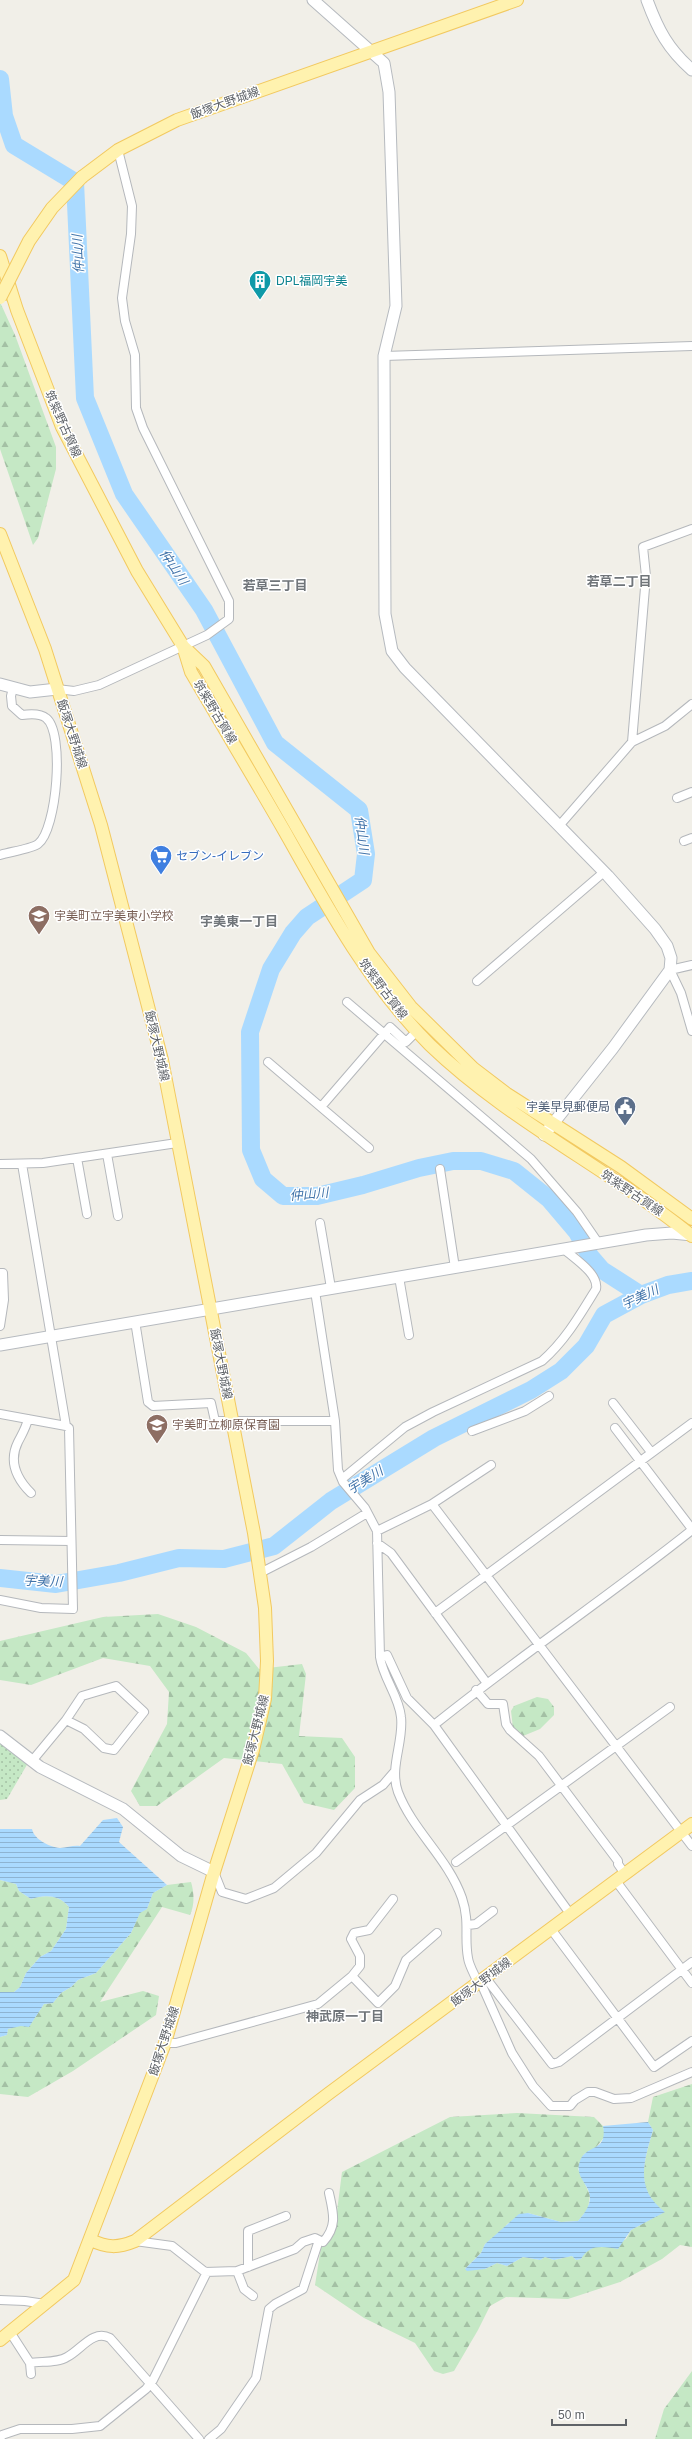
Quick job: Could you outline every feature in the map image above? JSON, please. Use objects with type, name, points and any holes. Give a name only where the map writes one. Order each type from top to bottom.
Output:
[{"type":"main road","name":"飯塚大野城線","points":[[0,298],[29,241],[52,208],[82,177],[118,150],[177,120],[372,50],[463,21],[517,0]]},
{"type":"main road","name":"筑紫野古賀線","points":[[0,256],[17,310],[62,427],[137,571],[183,646],[204,666],[322,887],[337,912],[358,957],[417,1031],[475,1085],[544,1135],[654,1207],[692,1236]]},
{"type":"main road","name":"飯塚大野城線","points":[[0,534],[45,649],[101,824],[162,1060],[254,1533],[266,1622],[265,1699],[253,1750],[214,1872],[165,2043],[91,2240],[74,2280],[0,2340]]},
{"type":"main road","name":"筑紫野古賀線","points":[[337,912],[412,1007],[443,1040],[473,1068],[553,1124],[621,1167],[692,1219]]},
{"type":"main road","name":"飯塚大野城線","points":[[91,2240],[104,2246],[121,2247],[135,2240],[481,1980],[571,1915],[692,1824]]},
{"type":"street","points":[[313,0],[372,50],[384,63],[390,100],[396,306],[384,356],[384,614],[392,651],[405,668],[604,872],[668,946],[671,958],[670,970],[681,993],[692,1030]]},
{"type":"street","points":[[647,0],[658,30],[670,48],[692,70]]},
{"type":"street","points":[[0,684],[30,692],[57,689],[74,690],[99,685],[207,635],[230,619],[229,601],[143,428],[136,408],[134,355],[124,321],[122,298],[131,234],[132,206],[118,150]]},
{"type":"street","points":[[384,356],[692,346]]},
{"type":"street","points":[[632,742],[646,576],[643,547],[692,529]]},
{"type":"street","points":[[0,855],[38,844],[44,836],[57,788],[54,730],[46,718],[37,714],[22,715],[12,706],[13,688]]},
{"type":"street","points":[[559,826],[632,742],[665,726],[692,704]]},
{"type":"street","points":[[677,798],[692,792]]},
{"type":"street","points":[[684,841],[692,838]]},
{"type":"street","points":[[477,981],[604,872]]},
{"type":"street","points":[[544,1135],[613,1048],[670,970],[692,964]]},
{"type":"street","points":[[347,1002],[382,1034],[531,1159],[577,1212],[599,1244]]},
{"type":"street","points":[[321,1107],[382,1034],[390,1027],[406,1042],[417,1031]]},
{"type":"street","points":[[268,1062],[369,1148]]},
{"type":"street","points":[[0,1164],[22,1164],[77,1158],[177,1143]]},
{"type":"street","points":[[107,1154],[118,1216]]},
{"type":"street","points":[[77,1158],[87,1214]]},
{"type":"street","points":[[0,1600],[41,1608],[73,1609],[69,1428],[66,1426],[22,1164]]},
{"type":"street","points":[[440,1169],[454,1268]]},
{"type":"street","points":[[320,1223],[331,1288]]},
{"type":"street","points":[[0,1345],[210,1308],[646,1235],[672,1233],[692,1236]]},
{"type":"street","points":[[342,1480],[405,1428],[433,1412],[509,1380],[542,1361],[556,1349],[570,1331],[596,1289],[596,1280],[567,1249]]},
{"type":"street","points":[[0,1273],[3,1273],[4,1300],[0,1326]]},
{"type":"street","points":[[399,1277],[409,1335]]},
{"type":"street","points":[[315,1291],[335,1421],[338,1470],[342,1480],[366,1511],[377,1531],[380,1657],[382,1667],[401,1717],[401,1739],[395,1771],[398,1790],[409,1815],[454,1879],[466,1911],[468,1925],[468,1957],[481,1980],[512,2053],[533,2086],[551,2106],[570,2106],[575,2100],[588,2092],[595,2092],[614,2099],[632,2098],[692,2072]]},
{"type":"street","points":[[135,1321],[148,1402],[153,1406],[211,1403],[215,1421],[335,1421]]},
{"type":"street","points":[[472,1431],[525,1411],[549,1396]]},
{"type":"street","points":[[613,1403],[651,1452]]},
{"type":"street","points":[[0,1414],[66,1426]]},
{"type":"street","points":[[28,1419],[16,1444],[14,1465],[20,1482],[31,1493]]},
{"type":"street","points":[[435,1613],[488,1575],[651,1452],[692,1424]]},
{"type":"street","points":[[434,1725],[486,1682],[539,1642],[648,1565],[692,1529],[615,1428]]},
{"type":"street","points":[[377,1531],[432,1504],[491,1465]]},
{"type":"street","points":[[432,1504],[539,1642],[692,1846]]},
{"type":"street","points":[[259,1569],[311,1547],[366,1511]]},
{"type":"street","points":[[0,1540],[71,1541]]},
{"type":"street","points":[[377,1544],[390,1553],[486,1682]]},
{"type":"street","points":[[380,1657],[387,1655],[407,1698],[434,1725],[571,1915]]},
{"type":"street","points":[[32,1761],[66,1720],[82,1696],[116,1686],[144,1712],[114,1750],[104,1748],[84,1729],[66,1720]]},
{"type":"street","points":[[476,1690],[488,1704],[503,1704],[506,1724],[510,1730],[539,1756],[618,1861],[620,1878],[692,1983]]},
{"type":"street","points":[[456,1862],[670,1707]]},
{"type":"street","points":[[0,1736],[40,1768],[123,1809],[181,1856],[214,1872],[222,1892],[246,1899],[274,1888],[316,1853],[360,1800],[383,1785],[395,1771]]},
{"type":"street","points":[[165,2043],[176,2043],[318,2004],[352,1976],[361,1963],[351,1939],[354,1933],[369,1930],[393,1899]]},
{"type":"street","points":[[468,1925],[476,1924],[493,1911]]},
{"type":"street","points":[[551,1929],[654,2067],[692,2040]]},
{"type":"street","points":[[352,1976],[378,2003],[395,1986],[406,1960],[437,1933]]},
{"type":"street","points":[[481,1980],[552,2064],[559,2062],[692,1962]]},
{"type":"street","points":[[135,2240],[172,2246],[207,2272],[237,2271],[295,2249],[303,2242],[315,2238],[323,2242],[331,2234],[335,2218],[329,2193]]},
{"type":"street","points":[[248,2267],[248,2230],[286,2216]]},
{"type":"street","points":[[209,2439],[221,2429],[251,2387],[257,2373],[270,2309],[275,2304],[303,2289],[319,2240]]},
{"type":"street","points":[[237,2271],[244,2289],[253,2296]]},
{"type":"street","points":[[0,2439],[2,2435],[20,2429],[72,2429],[100,2426],[150,2384],[207,2272]]},
{"type":"street","points":[[0,2300],[25,2301],[45,2304]]},
{"type":"street","points":[[10,2332],[30,2363],[31,2374]]},
{"type":"street","points":[[30,2363],[67,2358],[95,2336],[105,2335],[110,2338],[199,2439]]},
{"type":"green space","points":[[0,302],[15,335],[56,447],[56,469],[38,538],[33,545],[0,449]]},
{"type":"green space","points":[[158,1614],[196,1627],[246,1653],[259,1669],[302,1664],[306,1674],[299,1736],[342,1738],[355,1757],[355,1788],[334,1810],[304,1803],[282,1764],[224,1758],[157,1806],[140,1806],[131,1791],[167,1724],[169,1692],[150,1666],[103,1658],[31,1685],[0,1680],[0,1641],[103,1617]]},
{"type":"green space","points":[[537,1697],[548,1699],[554,1707],[554,1715],[540,1729],[523,1736],[513,1728],[511,1711],[514,1706]]},
{"type":"green space","points":[[0,1740],[28,1763],[7,1799],[0,1800]]},
{"type":"green space","points":[[0,1880],[16,1884],[19,1891],[31,1899],[42,1896],[57,1898],[69,1907],[66,1929],[51,1951],[40,1957],[26,1973],[20,1987],[14,1992],[0,1992]]},
{"type":"green space","points":[[191,1882],[194,1898],[190,1915],[162,1907],[100,2002],[143,1991],[159,1996],[156,2015],[73,2071],[28,2097],[0,2094],[0,2037],[7,2035],[8,2029],[32,2022],[44,2004],[53,2003],[61,1993],[71,1987],[78,1980],[96,1973],[131,1933],[140,1912],[147,1909],[153,1893],[167,1885]]},
{"type":"green space","points":[[692,2084],[692,2247],[680,2245],[662,2259],[620,2282],[568,2299],[506,2297],[490,2306],[454,2371],[443,2374],[434,2371],[415,2343],[364,2318],[315,2285],[321,2247],[334,2235],[342,2172],[450,2117],[517,2113],[594,2117],[603,2126],[605,2136],[594,2150],[584,2154],[578,2169],[590,2195],[588,2209],[578,2221],[561,2222],[528,2213],[507,2224],[504,2230],[485,2244],[481,2253],[465,2269],[485,2269],[497,2263],[507,2266],[523,2257],[540,2260],[545,2257],[554,2260],[572,2256],[576,2260],[581,2259],[585,2250],[592,2247],[611,2247],[626,2239],[631,2230],[664,2212],[648,2194],[644,2174],[647,2153],[653,2130],[648,2122],[653,2097]]},
{"type":"green space","points":[[692,2371],[692,2439],[655,2439],[664,2409]]},
{"type":"water","points":[[117,1818],[123,1827],[119,1842],[167,1885],[153,1893],[147,1909],[140,1913],[131,1933],[96,1973],[78,1980],[71,1987],[61,1993],[53,2003],[44,2004],[29,2027],[21,2026],[8,2029],[7,2035],[0,2037],[0,1992],[14,1992],[20,1987],[26,1973],[40,1957],[51,1951],[66,1929],[69,1907],[57,1898],[42,1896],[31,1899],[19,1891],[16,1884],[0,1880],[0,1829],[32,1829],[33,1833],[43,1842],[51,1846],[63,1848],[80,1846],[103,1820]]},
{"type":"water","points":[[648,2122],[653,2130],[645,2164],[645,2184],[655,2203],[665,2212],[631,2230],[618,2249],[607,2247],[592,2248],[584,2254],[581,2259],[576,2260],[572,2256],[554,2260],[545,2257],[540,2260],[523,2257],[507,2266],[497,2263],[485,2269],[467,2271],[465,2269],[481,2253],[485,2244],[519,2214],[528,2213],[561,2222],[578,2221],[586,2210],[590,2201],[587,2187],[580,2175],[580,2161],[587,2152],[600,2144],[604,2135],[603,2126]]},
{"type":"waterway","name":"仲山川","points":[[0,79],[4,116],[14,145],[75,182],[85,398],[124,494],[204,610],[275,743],[359,810],[366,854],[363,880],[307,917],[293,933],[271,969],[250,1032],[251,1150],[263,1179],[283,1196],[317,1196],[363,1185],[419,1168],[453,1161],[481,1161],[514,1171],[549,1199],[577,1232],[590,1256],[602,1270],[641,1295]]},
{"type":"waterway","name":"宇美川","points":[[0,1578],[56,1584],[119,1573],[179,1558],[224,1559],[274,1546],[331,1501],[434,1438],[531,1390],[561,1371],[586,1346],[604,1315],[641,1295],[668,1285],[692,1281]]},
{"type":"place","name":"DPL福岡宇美","points":[[260,300]]},
{"type":"place","name":"セブン-イレブン","points":[[161,876]]},
{"type":"place","name":"宇美町立宇美東小学校","points":[[39,936]]},
{"type":"place","name":"宇美早見郵便局","points":[[625,1126]]},
{"type":"place","name":"宇美町立柳原保育園","points":[[157,1444]]},
{"type":"district","name":"若草二丁目","points":[[619,581]]},
{"type":"district","name":"若草三丁目","points":[[275,585]]},
{"type":"district","name":"宇美東一丁目","points":[[239,921]]},
{"type":"district","name":"神武原一丁目","points":[[345,2016]]}]
